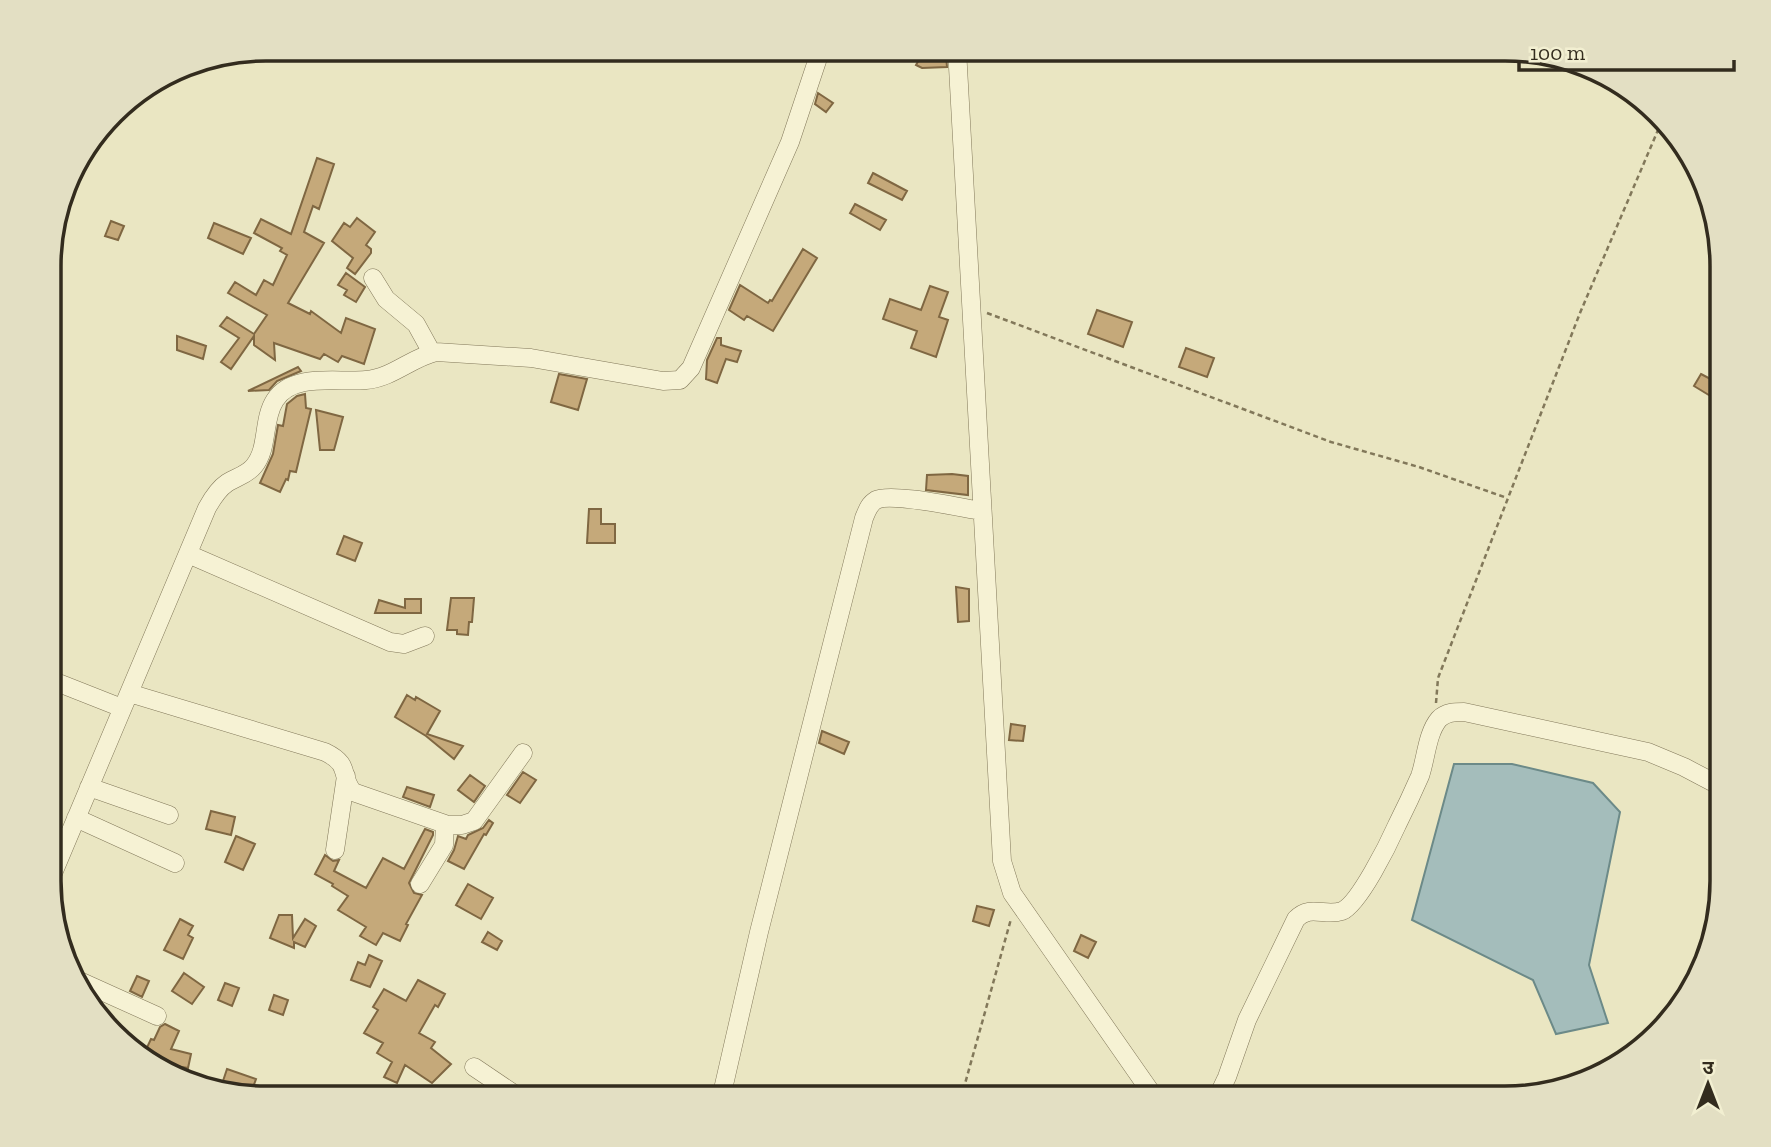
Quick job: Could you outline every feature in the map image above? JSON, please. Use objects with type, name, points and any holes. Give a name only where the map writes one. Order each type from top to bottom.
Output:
[{"type":"street","points":[[958,61],[1002,861],[1005,876],[1017,899],[1141,1085]]},
{"type":"street","points":[[61,854],[206,508],[217,492],[227,483],[252,470],[260,458],[270,410],[275,399],[283,391],[303,383],[382,377],[432,353],[531,358],[663,382],[680,380],[691,368],[779,167],[817,62]]},
{"type":"street","points":[[373,278],[386,299],[416,324],[432,353]]},
{"type":"street","points":[[724,1086],[758,932],[864,518],[869,507],[881,498],[890,497],[982,511]]},
{"type":"street","points":[[188,554],[390,642],[404,644],[425,636]]},
{"type":"street","points":[[61,684],[325,752],[339,760],[353,792],[446,825],[462,825],[474,821],[523,753]]},
{"type":"street","points":[[1223,1085],[1247,1020],[1296,919],[1305,912],[1336,912],[1350,905],[1396,827],[1420,775],[1430,740],[1439,720],[1446,714],[1465,712],[1648,752],[1709,781]]},
{"type":"street","points":[[335,850],[346,776]]},
{"type":"street","points":[[89,787],[169,815]]},
{"type":"street","points":[[76,818],[175,863]]},
{"type":"street","points":[[420,884],[444,845],[446,825]]},
{"type":"street","points":[[91,986],[157,1016]]},
{"type":"street","points":[[474,1067],[502,1086]]},
{"type":"path","points":[[1439,720],[1435,692],[1438,678],[1580,313],[1658,130]]},
{"type":"path","points":[[972,320],[983,318],[986,313],[990,313],[1071,346],[1331,442],[1419,467],[1507,498]]},
{"type":"path","points":[[965,1085],[1017,899]]},
{"type":"water","points":[[1454,764],[1512,764],[1593,783],[1620,812],[1589,965],[1608,1023],[1556,1034],[1533,980],[1412,920]]},
{"type":"building","points":[[918,61],[947,61],[947,67],[922,68],[916,65]]},
{"type":"building","points":[[818,93],[833,103],[826,112],[815,104]]},
{"type":"building","points":[[317,158],[334,164],[319,209],[313,206],[304,232],[324,243],[288,303],[310,314],[311,311],[341,333],[346,318],[375,329],[364,364],[342,356],[338,362],[324,354],[320,359],[274,343],[275,360],[254,345],[254,336],[231,369],[221,362],[239,338],[220,326],[227,317],[254,334],[267,315],[228,293],[235,282],[256,295],[264,280],[273,285],[287,255],[280,251],[282,248],[254,233],[261,219],[291,234]]},
{"type":"building","points":[[873,173],[907,191],[902,200],[868,183]]},
{"type":"building","points":[[855,204],[886,220],[880,230],[850,213]]},
{"type":"building","points":[[357,218],[375,232],[366,245],[371,249],[371,253],[355,274],[347,268],[353,258],[332,241],[344,223],[350,227]]},
{"type":"building","points":[[111,221],[124,226],[118,240],[105,236]]},
{"type":"building","points":[[214,223],[251,238],[243,254],[208,238]]},
{"type":"building","points":[[803,249],[817,258],[773,331],[747,316],[744,320],[729,310],[740,285],[768,303],[772,301]]},
{"type":"building","points":[[346,273],[365,287],[356,302],[344,295],[347,290],[338,285]]},
{"type":"building","points":[[930,286],[948,292],[939,317],[948,320],[936,357],[911,348],[917,331],[883,319],[890,299],[921,310]]},
{"type":"building","points":[[1097,310],[1132,322],[1123,347],[1088,334]]},
{"type":"building","points":[[177,336],[206,346],[203,359],[177,350]]},
{"type":"building","points":[[717,338],[721,338],[721,345],[741,351],[737,362],[726,359],[717,383],[706,379],[707,360]]},
{"type":"building","points":[[1186,348],[1214,358],[1207,377],[1179,367]]},
{"type":"building","points":[[298,367],[301,371],[277,381],[269,390],[248,391]]},
{"type":"building","points":[[559,374],[587,379],[578,410],[551,402]]},
{"type":"building","points":[[1701,374],[1709,378],[1709,395],[1694,386]]},
{"type":"building","points":[[305,394],[306,408],[311,409],[296,472],[290,471],[280,492],[260,483],[273,454],[278,425],[283,426],[287,404],[297,396]]},
{"type":"building","points":[[316,410],[343,417],[334,450],[320,450]]},
{"type":"building","points":[[927,475],[968,476],[968,495],[926,490]]},
{"type":"building","points":[[589,509],[601,509],[601,524],[615,524],[615,543],[587,543]]},
{"type":"building","points":[[344,536],[362,543],[355,561],[337,554]]},
{"type":"building","points":[[956,587],[969,589],[969,621],[958,622]]},
{"type":"building","points":[[451,598],[474,598],[468,635],[457,634],[457,630],[447,630]]},
{"type":"building","points":[[405,599],[421,599],[421,613],[375,613],[379,600],[405,608]]},
{"type":"building","points":[[407,695],[415,700],[416,697],[440,711],[427,734],[463,746],[454,759],[426,736],[395,717]]},
{"type":"building","points":[[1011,724],[1025,726],[1023,741],[1009,740]]},
{"type":"building","points":[[822,731],[849,742],[844,754],[819,743]]},
{"type":"building","points":[[523,772],[536,780],[520,803],[507,795]]},
{"type":"building","points":[[470,775],[485,786],[474,802],[458,790]]},
{"type":"building","points":[[407,787],[434,795],[430,807],[403,797]]},
{"type":"building","points":[[211,811],[235,817],[231,835],[206,829]]},
{"type":"building","points":[[489,820],[493,823],[464,869],[448,861],[458,836],[466,839],[468,835],[483,828]]},
{"type":"building","points":[[425,829],[433,832],[433,835],[409,883],[414,893],[422,895],[400,941],[383,933],[376,945],[360,936],[366,927],[338,910],[348,896],[315,874],[325,855],[333,861],[339,860],[334,871],[366,888],[383,858],[404,869]]},
{"type":"building","points":[[236,836],[255,844],[243,870],[225,862]]},
{"type":"building","points":[[468,884],[493,898],[481,919],[456,905]]},
{"type":"building","points":[[977,906],[994,910],[989,926],[973,921]]},
{"type":"building","points":[[279,915],[292,915],[293,938],[305,919],[316,926],[305,947],[294,942],[294,948],[270,938]]},
{"type":"building","points":[[180,919],[193,926],[188,935],[193,938],[183,959],[164,950]]},
{"type":"building","points":[[488,932],[502,941],[497,950],[482,942]]},
{"type":"building","points":[[1081,935],[1096,942],[1088,958],[1074,951]]},
{"type":"building","points":[[369,955],[382,961],[370,987],[351,980],[358,962],[365,965]]},
{"type":"building","points":[[184,973],[204,987],[192,1004],[172,991]]},
{"type":"building","points":[[137,976],[149,981],[142,997],[130,991]]},
{"type":"building","points":[[418,980],[445,994],[438,1007],[435,1005],[419,1033],[435,1042],[431,1048],[451,1064],[432,1083],[405,1065],[397,1083],[384,1077],[392,1062],[377,1053],[383,1043],[364,1033],[378,1010],[373,1007],[384,989],[406,1001]]},
{"type":"building","points":[[225,983],[239,988],[232,1006],[218,1000]]},
{"type":"building","points":[[274,995],[288,1000],[283,1015],[269,1010]]},
{"type":"building","points":[[165,1024],[179,1031],[171,1049],[191,1054],[188,1068],[176,1065],[147,1047],[160,1027]]},
{"type":"building","points":[[227,1069],[256,1079],[254,1085],[223,1081]]}]
